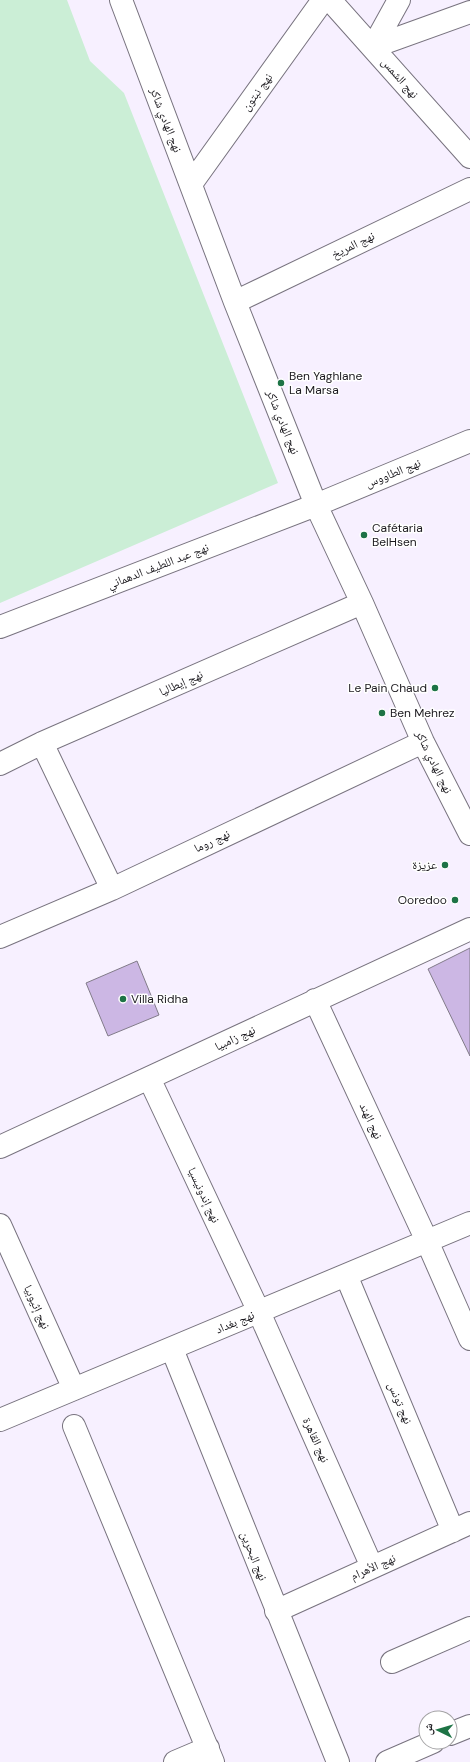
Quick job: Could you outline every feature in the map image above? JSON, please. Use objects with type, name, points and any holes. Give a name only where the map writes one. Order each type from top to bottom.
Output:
[{"type":"street","name":"نهج الهادي شاكر","points":[[121,0],[235,302],[316,505],[362,603],[423,742],[470,834]]},
{"type":"street","name":"نهج نبتون","points":[[191,184],[323,0]]},
{"type":"street","name":"نهج الشمس","points":[[330,0],[470,157]]},
{"type":"street","points":[[373,47],[399,0]]},
{"type":"street","points":[[373,47],[470,12]]},
{"type":"street","name":"نهج المريخ","points":[[235,302],[470,189]]},
{"type":"street","name":"نهج الطاووس","points":[[316,505],[470,441]]},
{"type":"street","name":"نهج عبد اللطيف الدهماني","points":[[0,627],[316,505]]},
{"type":"street","name":"نهج إيطاليا","points":[[0,764],[42,743],[362,603]]},
{"type":"street","name":"نهج روما","points":[[0,937],[112,889],[423,742]]},
{"type":"street","points":[[42,743],[112,889]]},
{"type":"street","name":"نهج زامبيا","points":[[0,1146],[470,929]]},
{"type":"street","name":"نهج الهند","points":[[315,1000],[427,1241],[470,1339]]},
{"type":"street","name":"نهج إندونيسيا","points":[[149,1078],[259,1312]]},
{"type":"street","name":"نهج بغداد","points":[[0,1420],[470,1223]]},
{"type":"street","name":"نهج إثيوبيا","points":[[0,1225],[74,1389]]},
{"type":"street","name":"نهج تونس","points":[[346,1275],[462,1527]]},
{"type":"street","name":"نهج القاهرة","points":[[259,1312],[372,1567]]},
{"type":"street","name":"نهج البحرين","points":[[172,1349],[276,1611],[338,1762]]},
{"type":"street","points":[[74,1426],[211,1755],[175,1762]]},
{"type":"street","name":"نهج الأهرام","points":[[276,1611],[462,1527]]},
{"type":"street","points":[[392,1662],[470,1628]]},
{"type":"street","points":[[458,1731],[470,1726]]},
{"type":"street","points":[[387,1762],[418,1749]]},
{"type":"green space","points":[[0,0],[67,0],[90,61],[124,93],[278,483],[0,603]]},
{"type":"building","points":[[470,948],[470,1056],[428,969]]},
{"type":"building","name":"Villa Ridha","points":[[137,961],[159,1015],[108,1036],[86,983]]},
{"type":"place","name":"Ben Yaghlane La Marsa","points":[[281,383]]},
{"type":"place","name":"Cafétaria BelHsen","points":[[364,535]]},
{"type":"place","name":"Le Pain Chaud","points":[[435,688]]},
{"type":"place","name":"Ben Mehrez","points":[[382,713]]},
{"type":"place","name":"عزيزة","points":[[445,865]]},
{"type":"place","name":"Ooredoo","points":[[455,900]]},
{"type":"place","name":"Villa Ridha","points":[[123,999]]}]
